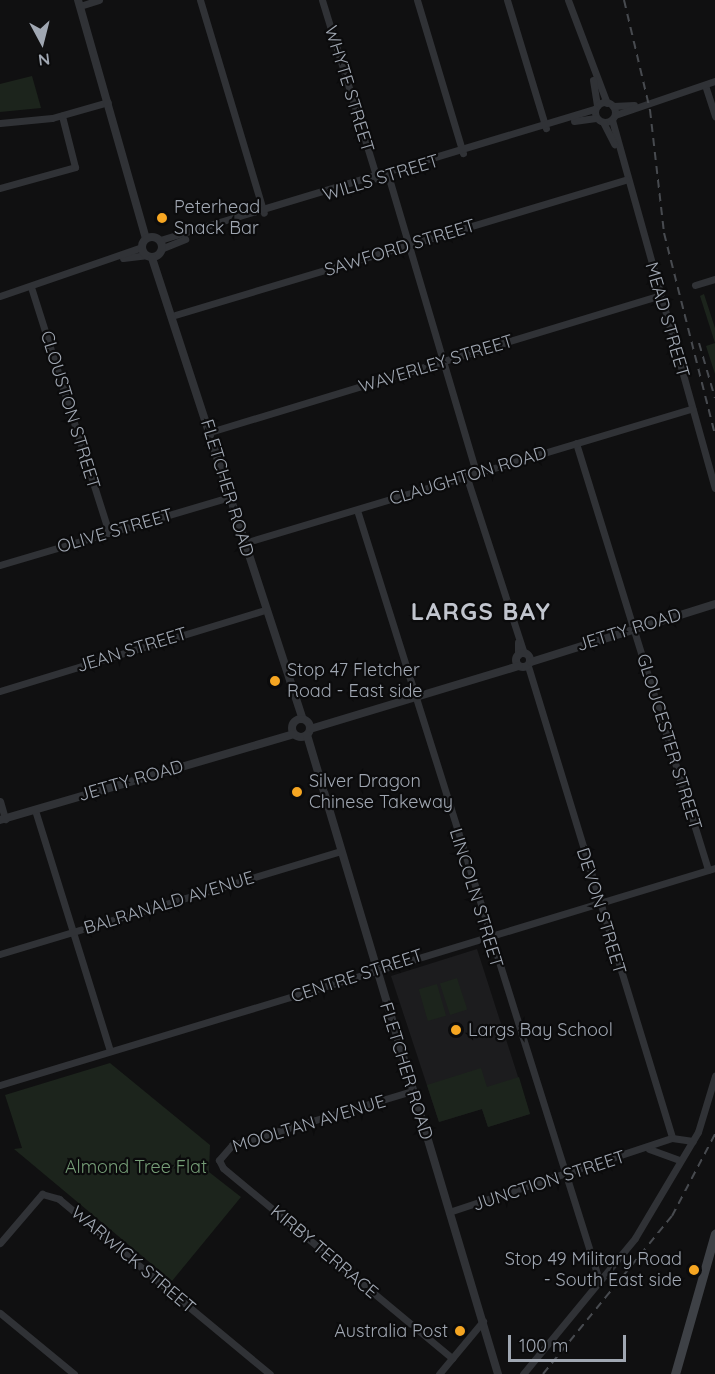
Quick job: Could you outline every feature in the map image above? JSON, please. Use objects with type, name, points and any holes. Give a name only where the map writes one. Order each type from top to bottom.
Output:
[{"type":"main road","points":[[675,1374],[712,1260],[715,1234]]},
{"type":"street","points":[[79,3],[99,0]]},
{"type":"street","points":[[200,0],[264,213]]},
{"type":"street","name":"WHYTE STREET","points":[[322,0],[377,179]]},
{"type":"street","points":[[417,0],[463,153]]},
{"type":"street","points":[[507,0],[546,128]]},
{"type":"street","points":[[568,0],[592,75],[596,108],[600,120]]},
{"type":"street","name":"FLETCHER ROAD","points":[[79,3],[498,1374]]},
{"type":"street","points":[[592,75],[610,105],[641,105]]},
{"type":"street","points":[[613,118],[641,105],[715,81]]},
{"type":"street","points":[[705,85],[715,116]]},
{"type":"street","points":[[0,123],[62,116],[108,102]]},
{"type":"street","name":"WILLS STREET","points":[[0,296],[198,233],[546,128],[596,108],[610,105]]},
{"type":"street","name":"MEAD STREET","points":[[610,105],[618,152],[715,488]]},
{"type":"street","points":[[0,188],[75,167],[62,116]]},
{"type":"street","name":"WILLS STREET","points":[[563,122],[613,118]]},
{"type":"street","name":"MEAD STREET","points":[[600,120],[618,152]]},
{"type":"street","points":[[388,176],[476,472]]},
{"type":"street","name":"SAWFORD STREET","points":[[175,315],[627,180]]},
{"type":"street","points":[[695,285],[715,279]]},
{"type":"street","name":"CLOUSTON STREET","points":[[32,287],[109,533]]},
{"type":"street","name":"WAVERLEY STREET","points":[[210,432],[661,295]]},
{"type":"street","name":"CLAUGHTON ROAD","points":[[244,543],[692,409]]},
{"type":"street","name":"GLOUCESTER STREET","points":[[576,443],[633,630],[712,869]]},
{"type":"street","name":"DEVON STREET","points":[[466,475],[672,1138]]},
{"type":"street","name":"OLIVE STREET","points":[[0,565],[229,497]]},
{"type":"street","name":"LINCOLN STREET","points":[[357,510],[563,1178],[600,1283]]},
{"type":"street","name":"JETTY ROAD","points":[[3,820],[261,743],[301,728],[340,719],[500,670],[523,660],[633,630],[715,604]]},
{"type":"street","name":"JEAN STREET","points":[[0,691],[265,610]]},
{"type":"street","points":[[0,801],[3,820]]},
{"type":"street","points":[[35,810],[110,1050]]},
{"type":"street","name":"BALRANALD AVENUE","points":[[0,954],[338,852]]},
{"type":"street","name":"CENTRE STREET","points":[[0,1085],[712,869]]},
{"type":"street","points":[[523,1374],[635,1238],[693,1141],[715,1076]]},
{"type":"street","name":"MOOLTAN AVENUE","points":[[223,1168],[221,1153],[232,1145],[412,1091]]},
{"type":"street","points":[[672,1138],[693,1141]]},
{"type":"street","name":"JUNCTION STREET","points":[[449,1212],[563,1178],[649,1149],[672,1138]]},
{"type":"street","name":"JUNCTION STREET","points":[[649,1149],[680,1161]]},
{"type":"street","name":"KIRBY TERRACE","points":[[223,1168],[452,1358]]},
{"type":"street","name":"WARWICK STREET","points":[[0,1243],[42,1194],[59,1199],[270,1374]]},
{"type":"street","points":[[0,1313],[74,1374]]},
{"type":"street","points":[[439,1374],[483,1321]]},
{"type":"shaded area","name":"Largs Bay School","points":[[477,949],[530,1114],[488,1127],[482,1109],[439,1122],[391,976]]},
{"type":"green space","points":[[32,76],[41,108],[0,112],[0,84]]},
{"type":"green space","points":[[704,294],[715,328],[715,343],[700,296]]},
{"type":"green space","points":[[715,343],[715,374],[706,346]]},
{"type":"green space","points":[[457,978],[467,1009],[450,1015],[440,984]]},
{"type":"green space","points":[[437,984],[446,1016],[428,1021],[419,989]]},
{"type":"green space","name":"Almond Tree Flat","points":[[110,1063],[210,1145],[209,1172],[241,1197],[172,1281],[14,1149],[22,1148],[5,1095]]},
{"type":"green space","points":[[481,1068],[487,1087],[519,1077],[530,1114],[488,1127],[482,1109],[439,1122],[427,1085]]},
{"type":"railway","points":[[624,0],[650,110],[664,233],[715,434]]},
{"type":"railway","points":[[699,343],[715,398]]},
{"type":"railway","points":[[543,1374],[672,1216],[715,1134]]},
{"type":"place","name":"Peterhead Snack Bar","points":[[162,218]]},
{"type":"place","name":"Stop 47 Fletcher Road - East side","points":[[275,681]]},
{"type":"place","name":"Silver Dragon Chinese Takeway","points":[[297,792]]},
{"type":"place","name":"Largs Bay School","points":[[456,1030]]},
{"type":"place","name":"Stop 49 Military Road - South East side","points":[[694,1270]]},
{"type":"place","name":"Australia Post","points":[[460,1331]]},
{"type":"district","name":"LARGS BAY","points":[[481,612]]}]
